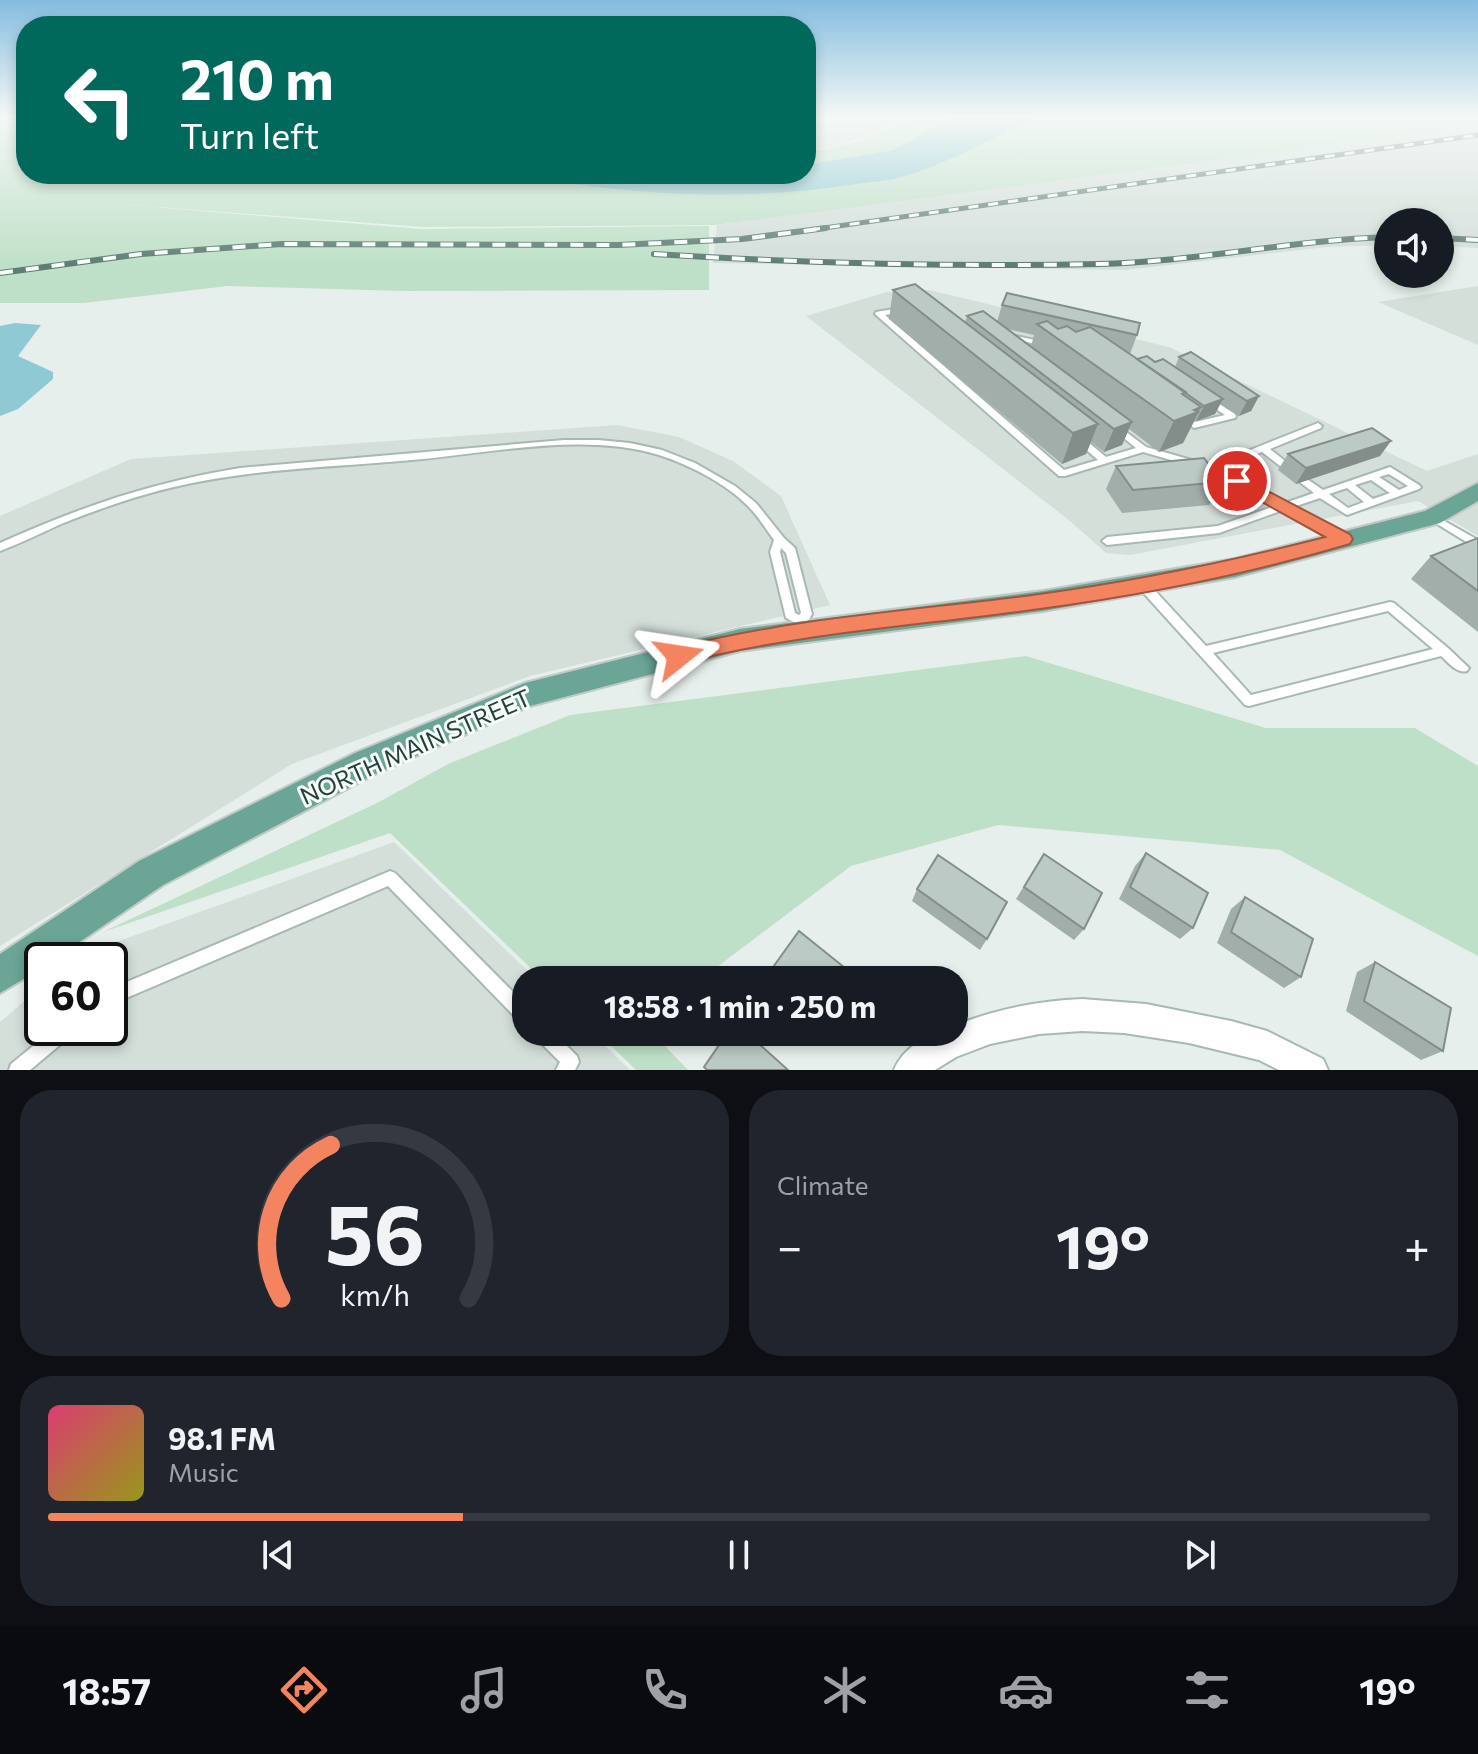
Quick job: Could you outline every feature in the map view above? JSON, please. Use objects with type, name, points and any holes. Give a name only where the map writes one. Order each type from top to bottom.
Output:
[{"type":"main road","name":"NORTH MAIN STREET","points":[[0,975],[151,873],[380,757],[525,695],[802,626],[1043,601],[1235,568],[1432,517],[1478,491]]},
{"type":"street","points":[[910,1070],[935,1049],[972,1035],[1008,1025],[1081,1015],[1168,1024],[1255,1043],[1312,1070]]},
{"type":"lane","points":[[910,309],[879,314],[1062,474],[1143,449]]},
{"type":"lane","points":[[1021,353],[997,333],[1059,348]]},
{"type":"lane","points":[[1169,406],[1194,425],[1232,416],[1206,399]]},
{"type":"lane","points":[[1107,420],[1143,449],[1213,468],[1344,539]]},
{"type":"lane","points":[[1213,468],[1318,426]]},
{"type":"lane","points":[[1070,431],[1105,461]]},
{"type":"lane","points":[[0,547],[101,503],[190,478],[240,471],[582,444],[640,448],[691,464],[750,503],[772,527],[778,542],[791,551],[807,614],[802,626],[790,615],[775,552],[778,542]]},
{"type":"lane","points":[[1263,448],[1287,467]]},
{"type":"lane","points":[[1107,541],[1219,529],[1283,505],[1320,493],[1371,476],[1390,470],[1416,487],[1347,512],[1320,493],[1304,481]]},
{"type":"lane","points":[[1371,476],[1397,493]]},
{"type":"lane","points":[[1347,484],[1372,503]]},
{"type":"lane","points":[[1432,517],[1478,545]]},
{"type":"lane","points":[[1143,585],[1249,701],[1444,651]]},
{"type":"lane","points":[[1203,651],[1390,606],[1463,668]]},
{"type":"lane","points":[[128,989],[390,878],[512,1002]]},
{"type":"lane","points":[[17,1070],[46,1046]]},
{"type":"lane","points":[[554,1046],[572,1067]]},
{"type":"shaded area","points":[[1149,166],[1478,166],[1478,248],[1454,247],[1454,208],[1374,208],[1374,245],[1327,247],[1125,270],[713,263],[717,225]]},
{"type":"shaded area","points":[[1478,286],[1478,345],[1378,302]]},
{"type":"shaded area","points":[[929,290],[1169,347],[1427,471],[1478,454],[1478,536],[1418,501],[1130,555],[1106,553],[1070,521],[806,316],[887,292]]},
{"type":"shaded area","points":[[617,425],[679,437],[733,461],[781,496],[830,605],[530,676],[292,764],[0,946],[0,516],[131,459]]},
{"type":"shaded area","points":[[394,842],[522,966],[512,966],[512,1046],[605,1046],[630,1070],[0,1070],[0,1022],[24,1001],[24,1046],[128,1046],[128,942],[116,942]]},
{"type":"green space","points":[[0,166],[16,166],[16,184],[626,185],[816,184],[816,174],[849,166],[1170,166],[715,225],[423,227],[104,203],[422,229],[709,226],[709,290],[403,291],[228,286],[84,303],[0,303]]},
{"type":"green space","points":[[1026,656],[1266,728],[1415,728],[1478,766],[1478,956],[1280,850],[998,825],[851,866],[718,966],[528,966],[390,833],[103,932],[379,802],[448,764],[570,715]]},
{"type":"green space","points":[[611,1046],[665,1046],[688,1070],[636,1070]]},
{"type":"water","points":[[816,166],[933,166],[887,180],[765,193],[681,194],[576,184],[816,184]]},
{"type":"water","points":[[15,323],[41,325],[18,356],[53,372],[53,379],[18,409],[0,416],[0,326]]},
{"type":"building","points":[[915,284],[1098,424],[1073,433],[893,290]]},
{"type":"building","points":[[1007,293],[1140,323],[1137,335],[1002,305]]},
{"type":"building","points":[[983,311],[1132,422],[1114,429],[967,316]]},
{"type":"building","points":[[1047,321],[1058,329],[1067,326],[1076,332],[1090,327],[1186,392],[1182,394],[1201,407],[1194,410],[1198,412],[1174,421],[1037,324]]},
{"type":"building","points":[[1191,352],[1259,396],[1247,401],[1179,357]]},
{"type":"building","points":[[1147,356],[1155,362],[1163,359],[1223,399],[1204,406],[1137,359]]},
{"type":"building","points":[[1372,428],[1391,441],[1306,468],[1288,454]]},
{"type":"building","points":[[1204,458],[1222,482],[1133,490],[1116,466]]},
{"type":"building","points":[[1478,538],[1478,591],[1431,556]]},
{"type":"building","points":[[1146,853],[1208,893],[1193,928],[1130,887]]},
{"type":"building","points":[[1044,854],[1102,893],[1084,929],[1024,887]]},
{"type":"building","points":[[938,855],[1007,902],[987,939],[917,889]]},
{"type":"building","points":[[1245,897],[1313,939],[1301,977],[1231,932]]},
{"type":"building","points":[[799,931],[843,966],[774,966]]},
{"type":"building","points":[[1375,962],[1451,1008],[1443,1051],[1364,1001]]},
{"type":"building","points":[[718,1046],[761,1046],[788,1070],[707,1070],[704,1067]]},
{"type":"railway","points":[[810,230],[1260,166]]},
{"type":"railway","points":[[0,273],[141,254],[281,244],[618,245],[742,239],[826,228]]},
{"type":"railway","points":[[654,254],[876,264],[1098,264],[1374,238]]},
{"type":"railway","points":[[1454,239],[1478,240]]},
{"type":"route","points":[[679,656],[740,640],[1143,585],[1235,568],[1344,539],[1237,481]]}]
